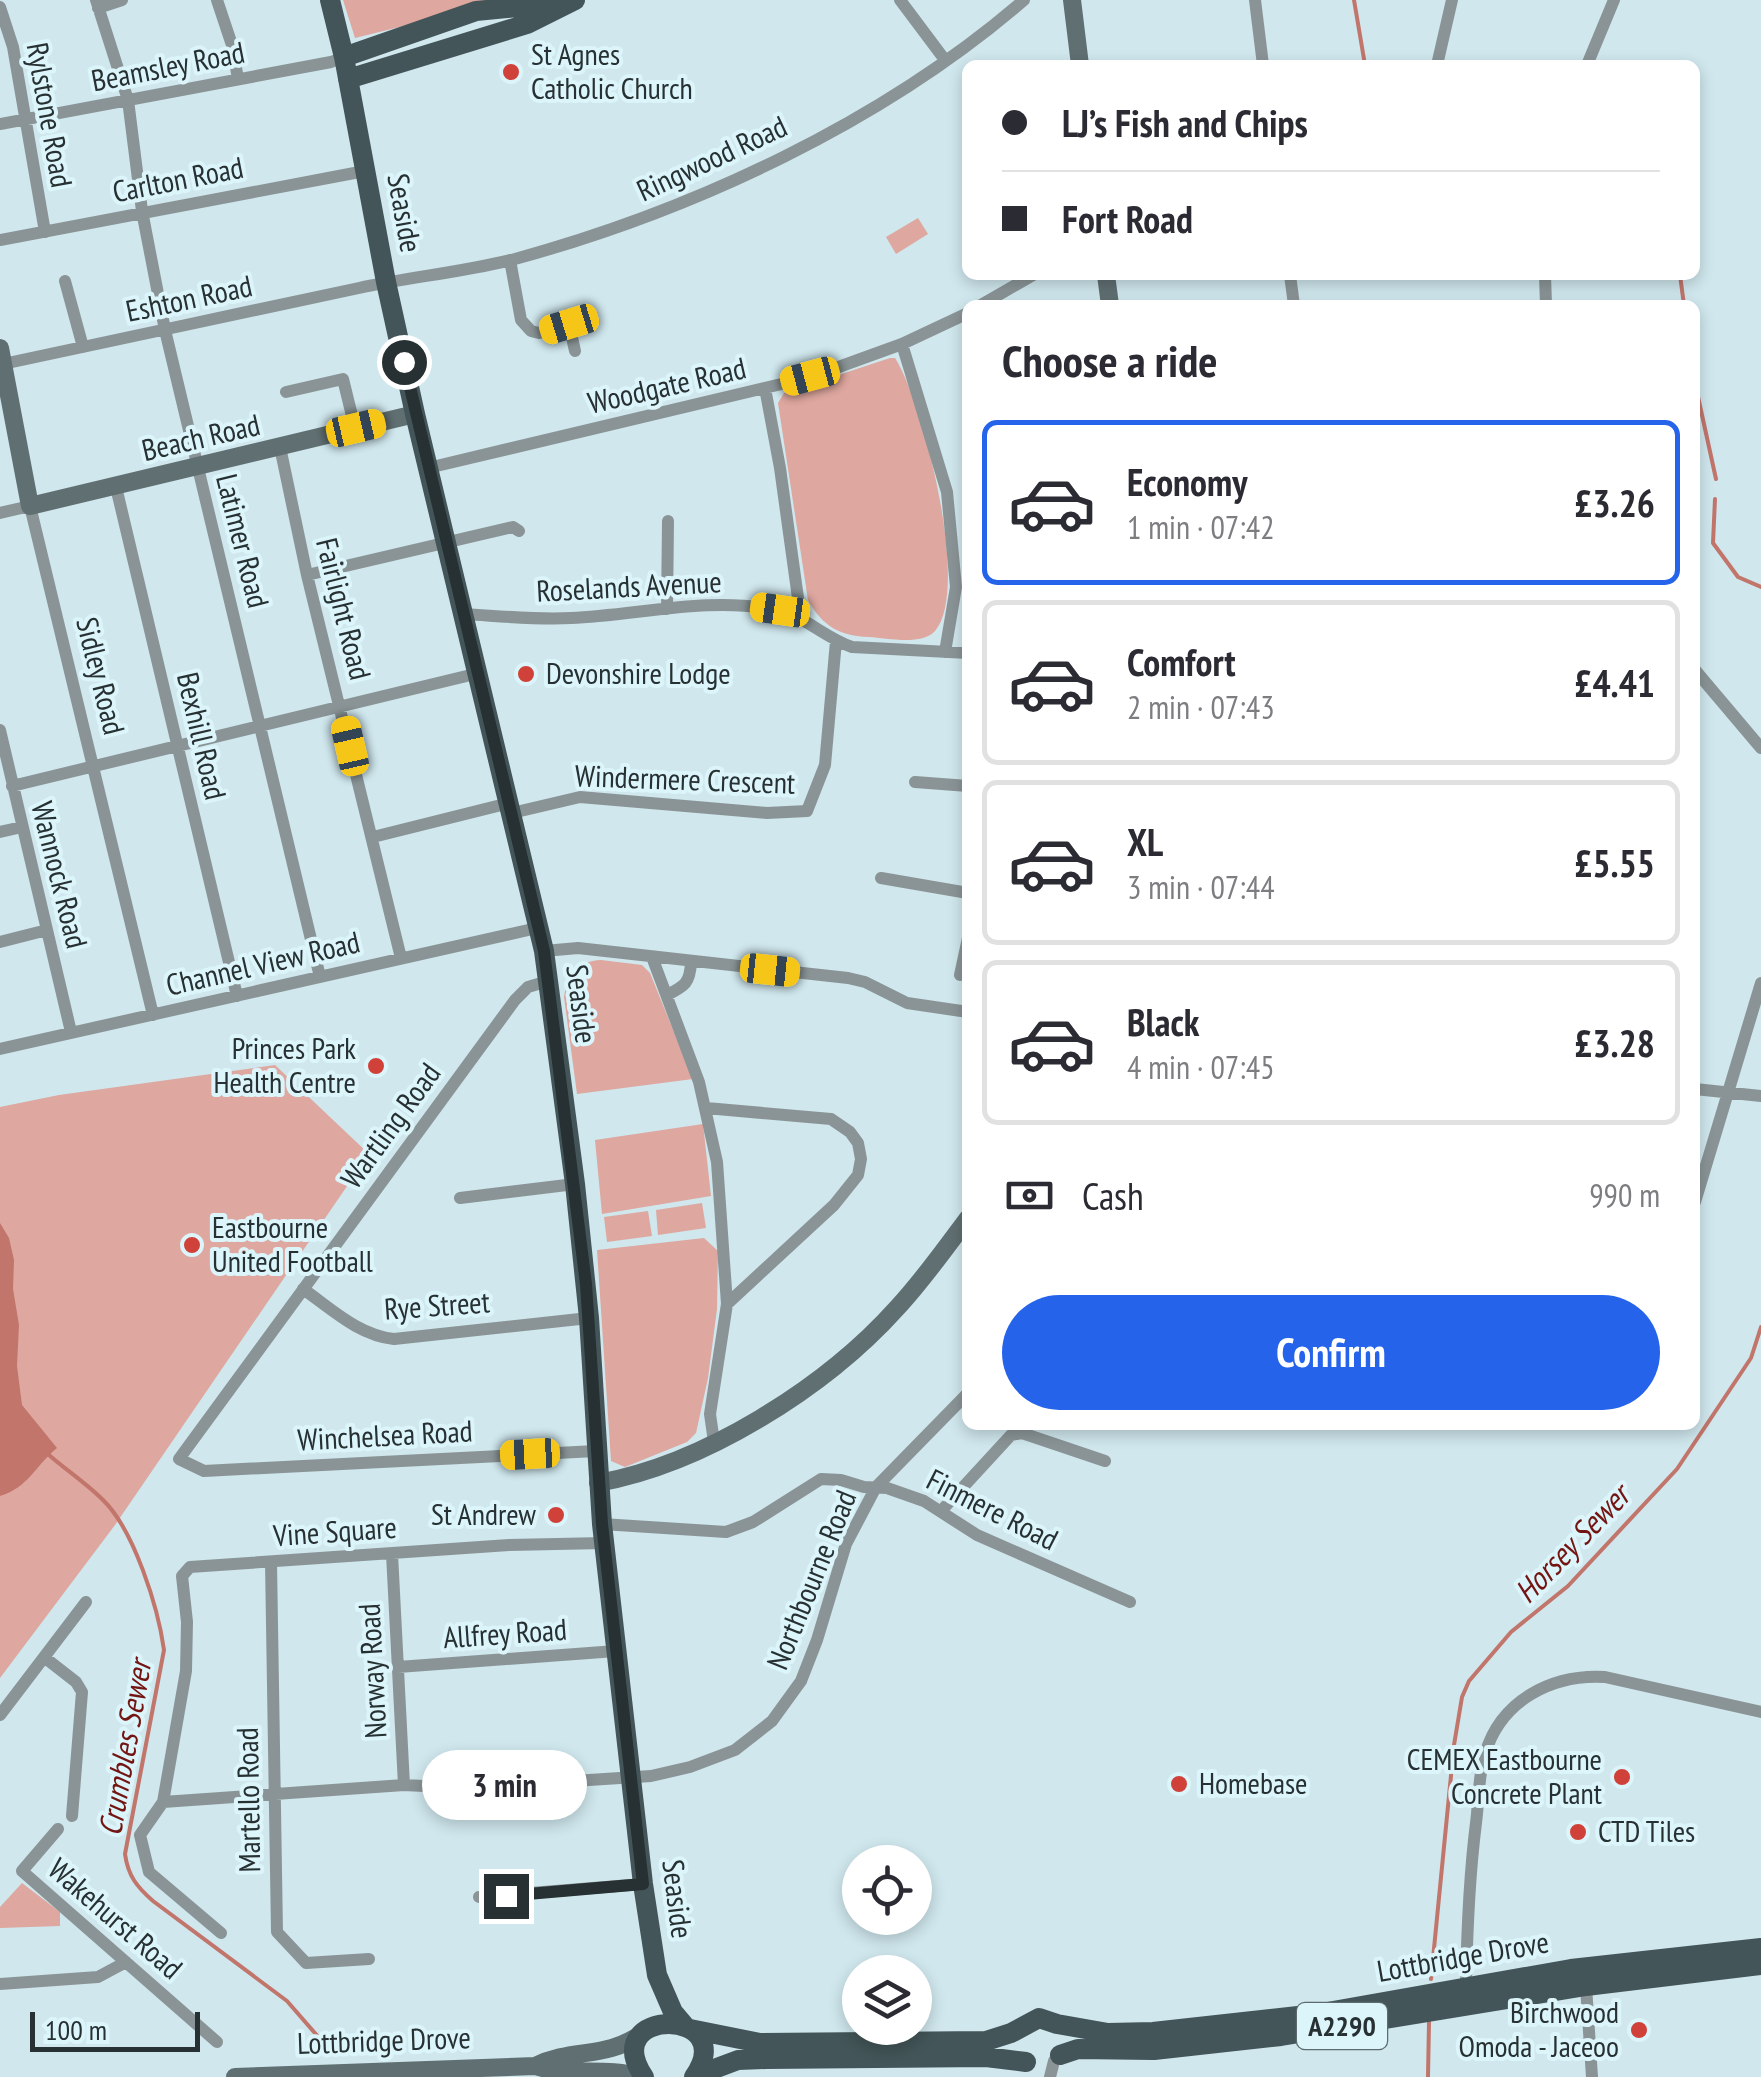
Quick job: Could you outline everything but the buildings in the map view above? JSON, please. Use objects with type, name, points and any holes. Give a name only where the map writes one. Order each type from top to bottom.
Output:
[{"type":"main road","name":"Seaside","points":[[330,0],[415,414],[544,951],[575,1184],[589,1318],[598,1483],[643,1884],[657,1974],[673,2012],[687,2027]]},
{"type":"main road","points":[[344,57],[476,11],[572,2]]},
{"type":"main road","points":[[348,79],[502,32],[544,6]]},
{"type":"main road","name":"Lottbridge Drove","points":[[1057,2024],[1108,2033],[1153,2032],[1316,2014],[1570,1969],[1761,1948]]},
{"type":"main road","name":"Lottbridge Drove","points":[[1055,2065],[1078,2049],[1154,2050],[1281,2036],[1586,1986],[1761,1964]]},
{"type":"main road","name":"Seaside","points":[[642,2077],[636,2050],[645,2031],[657,1974]]},
{"type":"main road","points":[[645,2031],[669,2021],[760,2043],[986,2041],[1039,2018],[1057,2024],[1064,2040],[1055,2065],[1031,2068],[990,2057],[766,2059],[738,2060],[694,2076]]},
{"type":"main road","points":[[1022,2026],[1016,2045],[1031,2068]]},
{"type":"main road","points":[[687,2027],[702,2052],[694,2076]]},
{"type":"street","points":[[97,4],[122,0]]},
{"type":"street","points":[[218,0],[238,79]]},
{"type":"street","points":[[900,0],[945,60]]},
{"type":"street","name":"Ringwood Road","points":[[386,282],[510,260],[640,220],[750,174],[856,116],[945,60],[1024,0]]},
{"type":"street","points":[[1072,0],[1079,60]]},
{"type":"street","points":[[1255,0],[1263,60]]},
{"type":"street","points":[[1438,60],[1452,0]]},
{"type":"street","points":[[1589,60],[1614,0]]},
{"type":"street","name":"Latimer Road","points":[[97,4],[128,100],[142,211],[165,330],[320,976]]},
{"type":"street","name":"Rylstone Road","points":[[0,7],[13,47],[44,232]]},
{"type":"street","name":"Beamsley Road","points":[[0,124],[344,57]]},
{"type":"street","name":"Carlton Road","points":[[0,240],[366,171]]},
{"type":"street","points":[[510,260],[521,320],[526,327],[539,333],[568,320],[575,350]]},
{"type":"street","points":[[990,300],[1024,280]]},
{"type":"street","points":[[65,281],[83,347]]},
{"type":"street","name":"Eshton Road","points":[[2,356],[83,347],[386,282]]},
{"type":"street","name":"Woodgate Road","points":[[428,468],[826,372],[902,344],[962,315]]},
{"type":"street","points":[[902,344],[948,492],[956,587],[945,652]]},
{"type":"street","name":"Sidley Road","points":[[2,356],[30,506],[153,1015]]},
{"type":"street","points":[[286,392],[342,378],[356,428]]},
{"type":"street","points":[[765,388],[780,468],[798,598],[797,616]]},
{"type":"street","name":"Beach Road","points":[[0,514],[415,414]]},
{"type":"street","name":"Fairlight Road","points":[[280,447],[306,575],[401,958]]},
{"type":"street","name":"Bexhill Road","points":[[116,487],[237,996]]},
{"type":"street","points":[[667,609],[668,522]]},
{"type":"street","points":[[306,575],[445,540],[513,528],[519,531]]},
{"type":"street","name":"Roselands Avenue","points":[[464,614],[572,618],[714,606],[760,608],[797,616],[836,642],[852,647],[962,653]]},
{"type":"street","name":"Windermere Crescent","points":[[510,808],[580,797],[767,813],[808,811],[824,764],[836,642]]},
{"type":"street","points":[[12,786],[478,674]]},
{"type":"street","points":[[1700,676],[1761,748]]},
{"type":"street","name":"Wannock Road","points":[[0,730],[72,1032]]},
{"type":"street","points":[[915,782],[962,786]]},
{"type":"street","points":[[373,837],[510,808]]},
{"type":"street","points":[[0,832],[22,827]]},
{"type":"street","points":[[881,878],[962,891]]},
{"type":"street","name":"Channel View Road","points":[[0,1049],[537,928]]},
{"type":"street","points":[[0,942],[47,930]]},
{"type":"street","points":[[544,951],[578,948],[848,978],[907,1003],[962,1011]]},
{"type":"street","points":[[652,957],[706,1108],[719,1179],[727,1304],[710,1414],[714,1442]]},
{"type":"street","points":[[667,995],[685,986],[691,962]]},
{"type":"street","points":[[960,975],[962,966]]},
{"type":"street","name":"Wartling Road","points":[[179,1459],[516,1000],[528,987],[548,981]]},
{"type":"street","points":[[1700,1186],[1761,983]]},
{"type":"street","points":[[1700,1089],[1761,1096]]},
{"type":"street","points":[[706,1108],[831,1119],[850,1132],[858,1143],[861,1158],[858,1176],[834,1205],[727,1304]]},
{"type":"street","points":[[460,1198],[575,1184]]},
{"type":"street","points":[[598,1483],[646,1474],[714,1442],[805,1387],[849,1354],[895,1310],[962,1226]]},
{"type":"street","name":"Rye Street","points":[[303,1289],[360,1330],[394,1339],[589,1318]]},
{"type":"street","name":"Northbourne Road","points":[[163,1802],[404,1785],[465,1788],[633,1778],[690,1768],[735,1750],[753,1738],[787,1702],[810,1660],[846,1544],[876,1487],[962,1399]]},
{"type":"street","points":[[942,1510],[1011,1435],[1022,1434],[1105,1461]]},
{"type":"street","name":"Winchelsea Road","points":[[179,1459],[204,1470],[596,1451]]},
{"type":"street","name":"Finmere Road","points":[[603,1533],[726,1532],[754,1522],[821,1479],[876,1487],[942,1510],[978,1535],[1130,1602]]},
{"type":"street","name":"Vine Square","points":[[163,1802],[186,1670],[187,1622],[182,1576],[190,1567],[392,1554],[603,1533]]},
{"type":"street","name":"Norway Road","points":[[392,1554],[404,1785]]},
{"type":"street","name":"Martello Road","points":[[271,1562],[277,1932],[306,1963],[369,1959]]},
{"type":"street","points":[[0,1714],[86,1602]]},
{"type":"street","name":"Allfrey Road","points":[[398,1667],[616,1651]]},
{"type":"street","points":[[44,1656],[76,1682],[82,1692],[72,1816]]},
{"type":"street","points":[[1466,1986],[1468,1884],[1482,1765],[1491,1739],[1513,1708],[1545,1686],[1589,1676],[1761,1712]]},
{"type":"street","points":[[163,1802],[140,1835],[148,1872],[221,1932]]},
{"type":"street","name":"Wakehurst Road","points":[[58,1829],[22,1871],[217,2042]]},
{"type":"street","points":[[479,1897],[643,1884]]},
{"type":"street","points":[[0,1984],[98,1977],[126,1962]]},
{"type":"street","points":[[1570,1969],[1586,1986],[1592,2077]]},
{"type":"street","name":"Lottbridge Drove","points":[[535,2066],[554,2056],[607,2052],[645,2031]]},
{"type":"street","name":"Lottbridge Drove","points":[[235,2077],[535,2066],[554,2072],[610,2071],[642,2077]]},
{"type":"shaded area","points":[[343,0],[509,0],[355,38]]},
{"type":"shaded area","points":[[918,218],[928,234],[896,254],[886,237]]},
{"type":"shaded area","points":[[895,358],[918,413],[946,538],[945,609],[935,631],[913,640],[841,632],[819,617],[808,600],[778,403],[784,393]]},
{"type":"shaded area","points":[[601,960],[642,965],[650,973],[693,1079],[577,1094],[564,997],[575,971],[586,963]]},
{"type":"shaded area","points":[[275,1065],[369,1154],[115,1525],[0,1678],[0,1107]]},
{"type":"shaded area","points":[[703,1124],[711,1196],[602,1214],[595,1140]]},
{"type":"shaded area","points":[[702,1203],[706,1228],[658,1235],[656,1210]]},
{"type":"shaded area","points":[[648,1211],[652,1236],[607,1242],[604,1217]]},
{"type":"shaded area","points":[[0,1223],[9,1238],[14,1260],[22,1405],[57,1448],[25,1482],[0,1496]]},
{"type":"shaded area","points":[[704,1238],[718,1251],[717,1309],[696,1433],[687,1442],[625,1467],[611,1461],[597,1250]]},
{"type":"shaded area","points":[[22,1883],[60,1912],[60,1926],[0,1928],[0,1907]]},
{"type":"waterway","name":"Horsey Sewer","points":[[1354,0],[1364,60]]},
{"type":"waterway","name":"Horsey Sewer","points":[[1681,280],[1683,300]]},
{"type":"waterway","name":"Horsey Sewer","points":[[1700,406],[1716,479]]},
{"type":"waterway","name":"Horsey Sewer","points":[[1715,499],[1713,543],[1738,577],[1761,587]]},
{"type":"waterway","name":"Horsey Sewer","points":[[1431,1979],[1454,1745],[1462,1697],[1469,1681],[1511,1632],[1568,1586],[1677,1469],[1751,1358],[1761,1327]]},
{"type":"waterway","name":"Crumbles Sewer","points":[[49,1455],[96,1494],[125,1530],[143,1570],[161,1632],[164,1650],[125,1854],[131,1875],[153,1901],[287,2001],[334,2055]]},
{"type":"waterway","name":"Horsey Sewer","points":[[1428,2077],[1429,2022]]},
{"type":"place","name":"St Agnes Catholic Church","points":[[511,72]]},
{"type":"place","name":"Devonshire Lodge","points":[[526,674]]},
{"type":"place","name":"Princes Park Health Centre","points":[[376,1066]]},
{"type":"place","name":"Eastbourne United Football","points":[[192,1245]]},
{"type":"place","name":"St Andrew","points":[[556,1515]]},
{"type":"place","name":"CEMEX Eastbourne Concrete Plant","points":[[1622,1777]]},
{"type":"place","name":"Homebase","points":[[1179,1784]]},
{"type":"place","name":"CTD Tiles","points":[[1578,1832]]},
{"type":"place","name":"Birchwood Omoda - Jaceoo","points":[[1639,2030]]},
{"type":"route","points":[[404,362],[544,951],[586,1284],[602,1524],[643,1884],[506,1896]]}]
